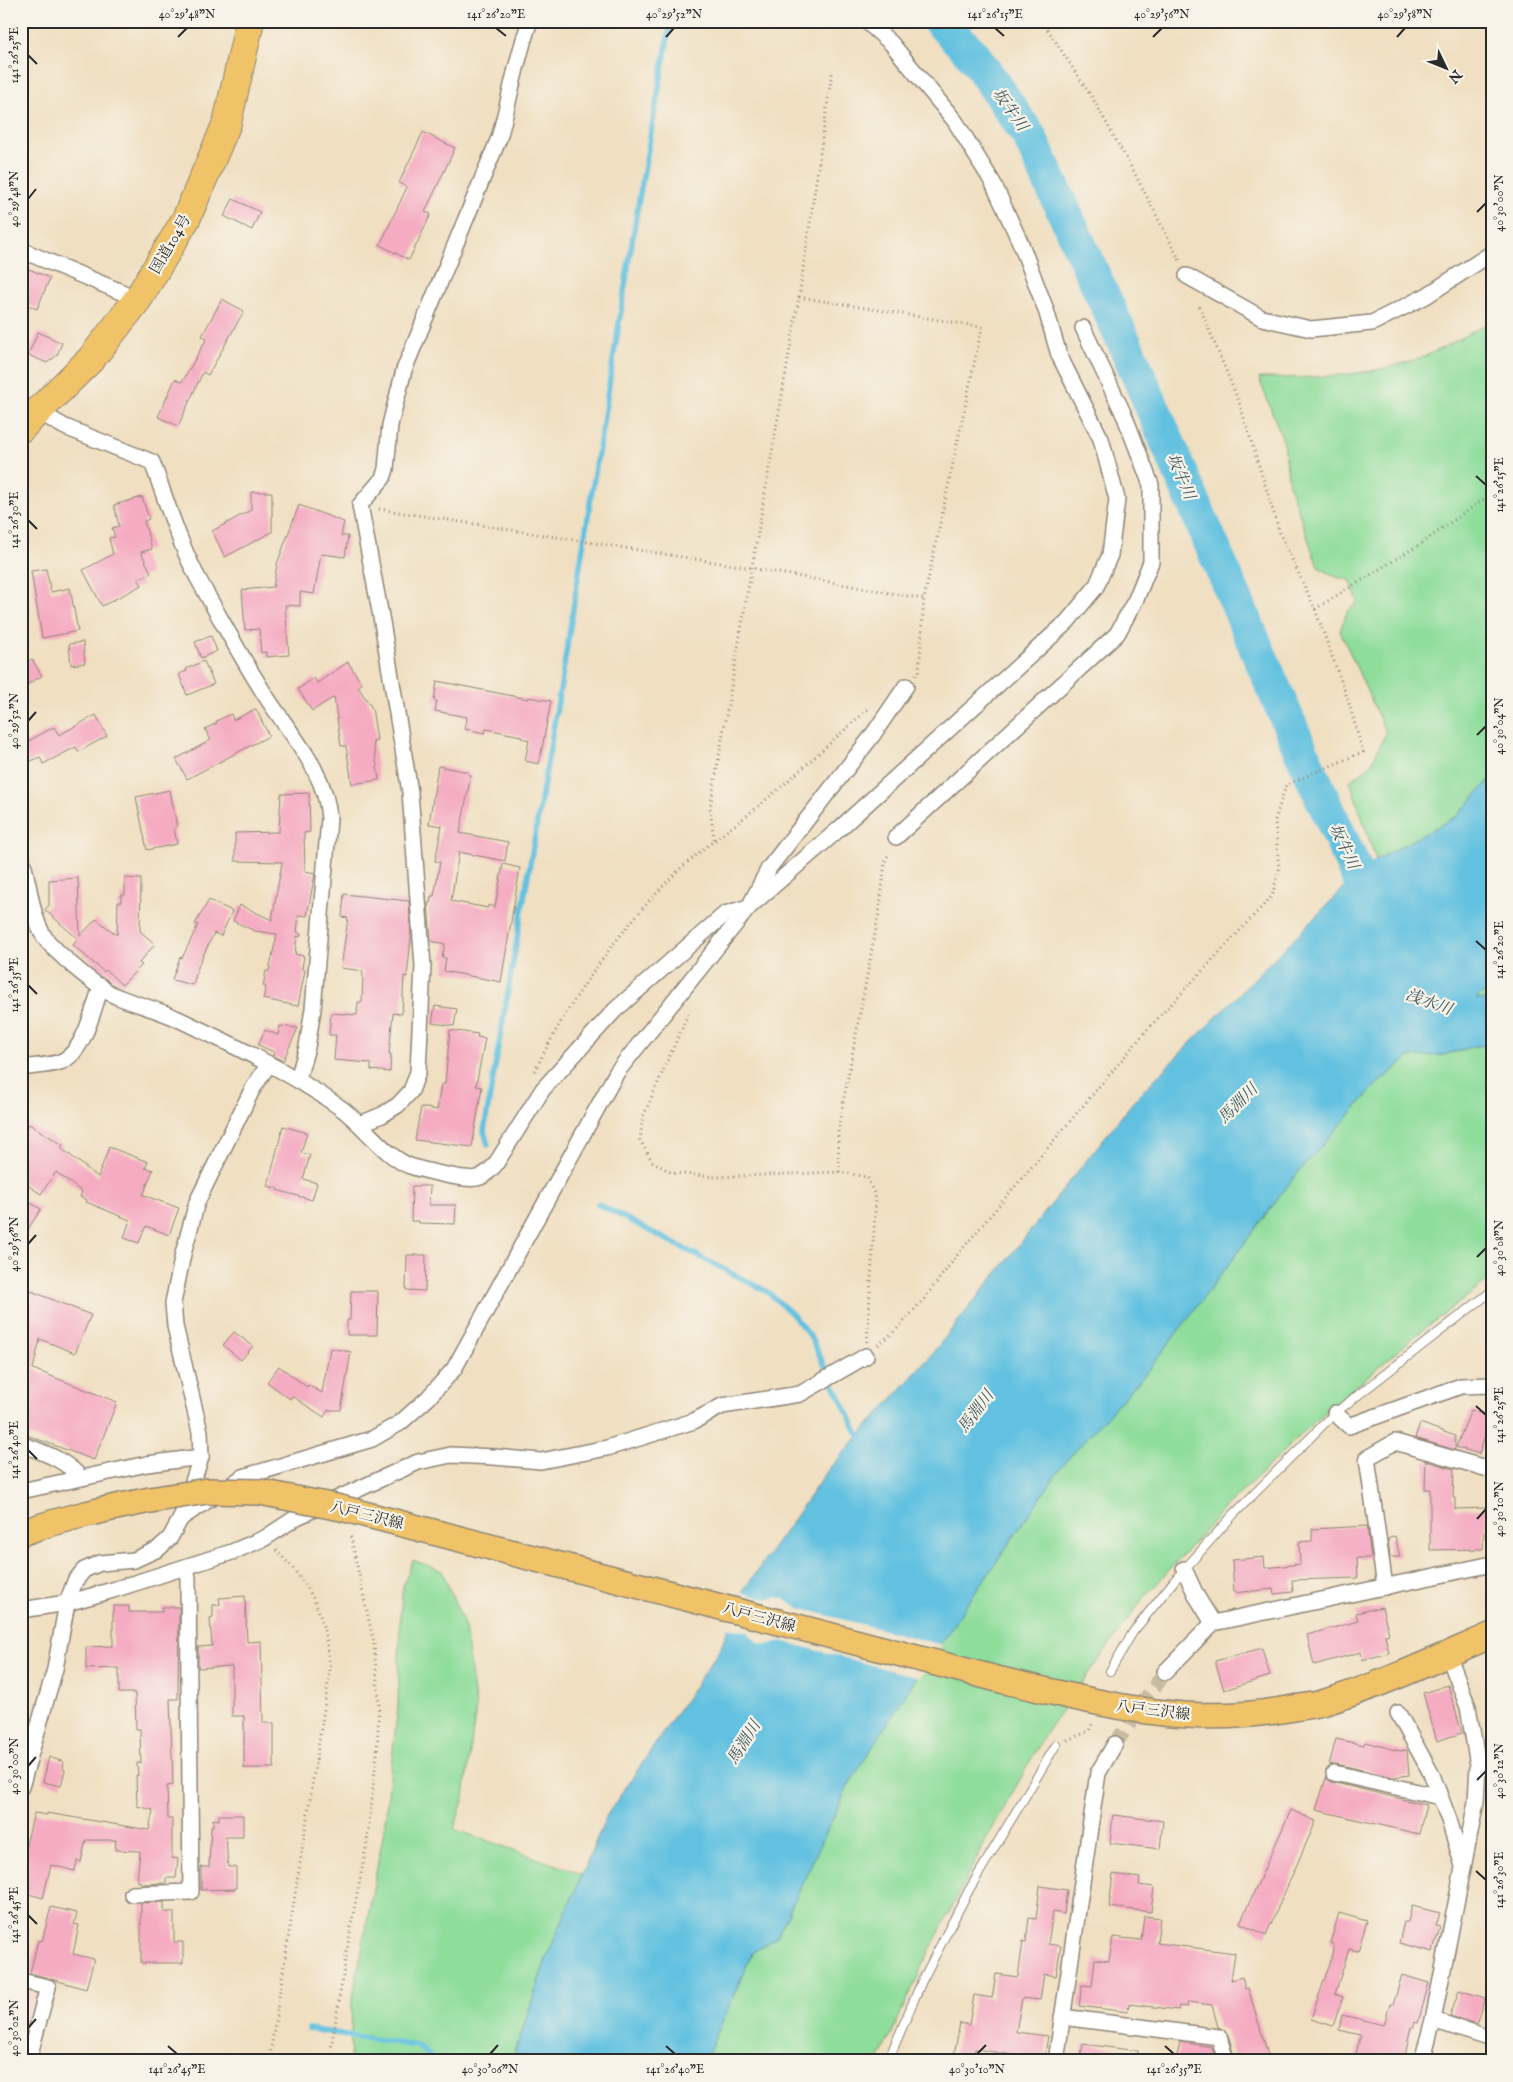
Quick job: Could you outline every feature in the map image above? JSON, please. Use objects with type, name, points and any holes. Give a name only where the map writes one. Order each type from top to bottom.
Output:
[{"type":"highway","name":"国道104号","points":[[30,420],[91,359],[138,299],[186,219],[226,123],[250,21]]},
{"type":"main road","name":"八戸三沢線","points":[[21,1533],[100,1510],[150,1500],[207,1491],[260,1492],[341,1508],[992,1678],[1131,1710],[1180,1716],[1226,1717],[1275,1712],[1321,1703],[1382,1681],[1492,1635]]},
{"type":"street","points":[[360,1124],[382,1115],[398,1105],[411,1091],[418,1072],[423,966],[416,851],[410,792],[382,622],[360,505],[383,478],[386,469],[390,425],[404,370],[499,138],[522,41],[530,21]]},
{"type":"street","points":[[21,857],[34,912],[48,942],[85,975],[116,996],[164,1013],[246,1051],[268,1065],[298,1079],[342,1109],[396,1158],[410,1166],[451,1176],[476,1179],[495,1165],[543,1090],[615,1010],[725,914],[748,907],[838,830],[1067,622],[1096,587],[1110,555],[1117,499],[1101,438],[1059,355],[1043,302],[993,183],[955,121],[891,43],[866,21]]},
{"type":"street","points":[[21,250],[138,299]]},
{"type":"street","points":[[1188,276],[1262,318],[1311,329],[1372,323],[1426,296],[1492,253]]},
{"type":"street","points":[[896,837],[1117,634],[1136,599],[1151,562],[1151,485],[1125,417],[1083,328]]},
{"type":"street","points":[[30,420],[65,427],[152,462],[186,555],[199,580],[262,690],[312,766],[324,789],[329,819],[313,1009],[307,1047],[298,1079]]},
{"type":"street","points":[[181,1518],[243,1477],[372,1439],[400,1423],[427,1399],[454,1369],[617,1072],[748,907],[769,868],[872,736],[906,686]]},
{"type":"street","points":[[21,1068],[60,1062],[69,1056],[87,1032],[101,986]]},
{"type":"street","points":[[21,1787],[55,1670],[67,1603],[75,1580],[84,1570],[100,1563],[134,1560],[158,1549],[170,1538],[181,1518],[201,1457],[200,1432],[175,1326],[173,1304],[183,1254],[197,1202],[252,1090],[268,1065]]},
{"type":"street","points":[[21,1610],[67,1603],[186,1568],[265,1538],[297,1517],[418,1462],[451,1455],[541,1461],[607,1448],[694,1421],[722,1406],[800,1394],[866,1356]]},
{"type":"street","points":[[1335,1413],[1350,1426],[1461,1386],[1492,1385]]},
{"type":"street","points":[[1385,1587],[1367,1458],[1395,1442],[1492,1470]]},
{"type":"street","points":[[21,1444],[62,1460],[71,1466],[81,1478]]},
{"type":"street","points":[[21,1491],[146,1464],[201,1457]]},
{"type":"street","points":[[1166,1672],[1212,1623],[1492,1564]]},
{"type":"street","points":[[132,1894],[191,1892],[188,1578],[186,1568]]},
{"type":"street","points":[[1184,1569],[1196,1598],[1212,1623]]},
{"type":"street","points":[[1422,2061],[1433,2020],[1476,1802],[1478,1765],[1468,1707],[1448,1654]]},
{"type":"street","points":[[1398,1713],[1424,1758],[1440,1797],[1463,1867]]},
{"type":"street","points":[[1056,2061],[1098,1773],[1115,1744]]},
{"type":"street","points":[[1334,1773],[1440,1797]]},
{"type":"street","points":[[21,1981],[48,1987],[28,2061]]},
{"type":"street","points":[[1062,2017],[1219,2037],[1226,2061]]},
{"type":"street","points":[[1433,2020],[1492,2039]]},
{"type":"lane","points":[[1110,1671],[1132,1632],[1184,1569],[1234,1514],[1335,1413],[1492,1291]]},
{"type":"lane","points":[[888,2061],[922,1981],[969,1890],[1056,1744]]},
{"type":"path","points":[[866,1356],[896,1330],[924,1300],[958,1254],[1147,1030],[1272,896],[1279,869],[1275,820],[1286,785],[1363,752],[1348,700],[1316,609],[1280,532],[1239,402],[1188,276],[1135,174],[1093,99],[1042,21]]},
{"type":"path","points":[[714,840],[710,808],[799,297],[832,73]]},
{"type":"path","points":[[799,297],[982,327],[924,599],[919,672],[906,686]]},
{"type":"path","points":[[1316,609],[1422,543],[1492,493]]},
{"type":"path","points":[[360,505],[752,568],[924,599]]},
{"type":"path","points":[[533,1075],[571,1006],[618,939],[666,882],[714,840],[754,809],[875,702]]},
{"type":"path","points":[[839,1172],[838,1130],[880,907],[885,862],[896,837]]},
{"type":"path","points":[[692,1008],[682,1024],[643,1117],[640,1140],[652,1161],[672,1173],[716,1177],[839,1172],[867,1177],[876,1198],[866,1356]]},
{"type":"path","points":[[329,2061],[352,1920],[367,1843],[379,1705],[374,1644],[342,1498]]},
{"type":"path","points":[[265,1538],[302,1579],[318,1608],[327,1640],[330,1671],[269,2061]]},
{"type":"path","points":[[1056,1744],[1089,1731]]},
{"type":"shaded area","points":[[21,1989],[44,1994],[21,2061]]},
{"type":"green space","points":[[1492,321],[1492,778],[1457,816],[1376,860],[1350,781],[1370,766],[1386,733],[1340,631],[1347,612],[1358,602],[1350,580],[1336,577],[1318,567],[1289,485],[1284,443],[1259,378],[1323,377],[1386,368],[1427,355]]},
{"type":"green space","points":[[1492,986],[1492,1001],[1475,1000]]},
{"type":"green space","points":[[1492,1045],[1492,1278],[1420,1332],[1314,1422],[1225,1508],[1143,1599],[1048,1729],[985,1842],[928,1954],[879,2061],[705,2061],[753,1951],[777,1937],[848,1786],[913,1683],[1065,1462],[1149,1370],[1295,1176],[1376,1085],[1409,1057],[1443,1055],[1475,1046]]},
{"type":"green space","points":[[413,1560],[442,1571],[465,1627],[476,1708],[464,1797],[454,1829],[582,1874],[546,1959],[512,2061],[350,2061],[352,2002],[384,1830],[398,1706],[400,1617],[403,1586]]},
{"type":"water","points":[[1492,778],[1492,986],[1476,999],[1492,1001],[1492,1045],[1475,1046],[1443,1055],[1409,1057],[1376,1085],[1295,1176],[1149,1370],[1065,1462],[913,1683],[848,1786],[777,1937],[753,1951],[705,2061],[512,2061],[546,1959],[607,1815],[720,1649],[743,1591],[828,1470],[928,1359],[1137,1097],[1347,885],[1376,860],[1457,816]]},
{"type":"pier","points":[[740,1592],[767,1599],[783,1598],[799,1608],[942,1645],[920,1678],[781,1641],[767,1645],[759,1643],[747,1632],[726,1627]]},
{"type":"building","points":[[423,132],[455,148],[425,212],[431,214],[409,260],[380,245],[407,187],[399,183]]},
{"type":"building","points":[[233,199],[260,212],[252,230],[224,216]]},
{"type":"building","points":[[29,269],[50,278],[37,309],[21,302],[21,287]]},
{"type":"building","points":[[222,299],[244,311],[208,375],[203,372],[178,426],[158,417],[175,379],[182,382],[207,338],[202,336]]},
{"type":"building","points":[[38,332],[62,343],[57,355],[47,363],[28,355]]},
{"type":"building","points":[[251,492],[272,492],[272,532],[225,557],[212,531],[251,510]]},
{"type":"building","points":[[142,497],[149,519],[144,521],[152,549],[141,552],[151,573],[138,579],[142,585],[102,606],[83,570],[113,554],[109,538],[115,537],[112,528],[119,526],[114,505]]},
{"type":"building","points":[[299,505],[344,522],[341,536],[348,536],[345,557],[321,554],[314,594],[300,592],[300,606],[285,605],[289,655],[266,657],[266,652],[261,653],[259,629],[245,630],[242,590],[273,587],[277,564]]},
{"type":"building","points":[[46,569],[51,592],[70,588],[78,631],[42,638],[31,571]]},
{"type":"building","points":[[211,636],[217,651],[201,658],[195,642]]},
{"type":"building","points":[[83,642],[85,663],[71,665],[69,644]]},
{"type":"building","points":[[32,659],[42,676],[21,688],[21,665]]},
{"type":"building","points":[[204,661],[214,684],[187,695],[179,674]]},
{"type":"building","points":[[348,662],[362,684],[358,687],[372,708],[377,740],[373,741],[379,780],[352,784],[346,746],[341,746],[334,697],[312,711],[298,689],[314,678],[317,683]]},
{"type":"building","points":[[437,681],[528,699],[528,697],[551,701],[539,764],[525,761],[529,740],[521,738],[521,736],[486,729],[485,733],[465,729],[467,717],[435,711],[437,701],[434,701]]},
{"type":"building","points":[[256,709],[269,736],[187,779],[176,759],[211,740],[205,729],[231,714],[233,720]]},
{"type":"building","points":[[96,715],[107,736],[78,752],[76,747],[43,764],[40,757],[29,762],[21,749],[21,745],[54,727],[59,735]]},
{"type":"building","points":[[438,766],[468,772],[471,775],[460,833],[508,842],[505,861],[459,852],[451,901],[488,908],[488,905],[495,907],[503,864],[520,868],[501,982],[444,971],[446,958],[442,958],[445,944],[431,941],[428,903],[430,903],[431,896],[434,896],[440,862],[435,861],[442,826],[429,824]]},
{"type":"building","points":[[170,790],[177,827],[174,828],[177,844],[147,850],[136,797]]},
{"type":"building","points":[[309,793],[310,832],[304,833],[305,871],[315,873],[307,916],[299,915],[297,932],[301,934],[300,937],[297,936],[295,954],[304,956],[302,969],[305,970],[298,1006],[263,999],[266,987],[263,986],[266,971],[269,971],[277,934],[255,931],[233,921],[240,905],[272,920],[282,862],[235,861],[235,833],[279,832],[281,794]]},
{"type":"building","points":[[78,878],[80,936],[96,919],[117,935],[118,902],[121,902],[121,895],[125,895],[125,878],[141,879],[140,931],[155,944],[139,963],[142,965],[122,985],[106,970],[104,972],[73,945],[78,939],[45,910],[49,905],[49,880]]},
{"type":"building","points":[[344,894],[409,901],[411,938],[407,977],[404,976],[402,1014],[393,1013],[389,1054],[391,1054],[390,1072],[371,1070],[371,1064],[369,1063],[334,1060],[336,1035],[329,1035],[331,1013],[357,1015],[358,1002],[362,1002],[363,971],[341,968],[348,918],[342,917]]},
{"type":"building","points":[[209,900],[232,911],[221,936],[214,933],[199,964],[193,985],[172,980],[180,957],[182,958],[198,925],[195,924]]},
{"type":"building","points":[[435,1006],[457,1009],[454,1026],[432,1023]]},
{"type":"building","points":[[280,1026],[298,1028],[283,1061],[273,1056],[274,1052],[258,1045],[265,1030],[278,1035]]},
{"type":"building","points":[[450,1030],[478,1034],[477,1037],[485,1038],[476,1086],[482,1087],[472,1147],[415,1140],[421,1107],[437,1110],[441,1084],[445,1084]]},
{"type":"building","points":[[29,1124],[63,1145],[61,1148],[98,1177],[109,1147],[148,1162],[145,1168],[153,1170],[143,1195],[179,1208],[169,1235],[146,1226],[139,1243],[124,1238],[130,1220],[86,1202],[87,1200],[80,1197],[82,1192],[56,1172],[41,1194],[21,1181],[21,1136]]},
{"type":"building","points":[[283,1126],[307,1133],[301,1153],[310,1155],[303,1179],[317,1183],[312,1200],[268,1186]]},
{"type":"building","points":[[412,1186],[430,1186],[429,1205],[456,1205],[455,1224],[411,1221]]},
{"type":"building","points":[[27,1201],[41,1209],[21,1240],[21,1211]]},
{"type":"building","points":[[407,1255],[426,1255],[425,1291],[406,1290]]},
{"type":"building","points":[[21,1287],[91,1315],[75,1353],[40,1339],[33,1369],[117,1402],[94,1460],[21,1433]]},
{"type":"building","points":[[351,1291],[378,1291],[377,1335],[347,1335],[347,1320],[350,1320]]},
{"type":"building","points":[[234,1332],[253,1346],[241,1360],[223,1345]]},
{"type":"building","points":[[330,1348],[351,1352],[341,1410],[328,1410],[324,1417],[292,1396],[290,1399],[267,1382],[279,1366],[307,1387],[308,1385],[322,1393]]},
{"type":"building","points":[[1471,1410],[1491,1417],[1479,1454],[1456,1447]]},
{"type":"building","points":[[1420,1423],[1455,1436],[1455,1450],[1415,1438]]},
{"type":"building","points":[[1426,1461],[1454,1469],[1453,1498],[1455,1498],[1455,1509],[1486,1508],[1486,1533],[1484,1533],[1483,1549],[1430,1550],[1430,1489],[1425,1489]]},
{"type":"building","points":[[1367,1526],[1371,1558],[1357,1558],[1358,1578],[1292,1580],[1293,1592],[1274,1594],[1273,1589],[1234,1593],[1232,1560],[1264,1557],[1265,1568],[1300,1564],[1299,1542],[1312,1541],[1312,1529]]},
{"type":"building","points":[[1395,1536],[1400,1557],[1390,1557],[1388,1539]]},
{"type":"building","points":[[245,1596],[247,1642],[261,1641],[263,1723],[274,1723],[274,1768],[244,1768],[244,1716],[232,1716],[232,1666],[198,1668],[198,1647],[212,1646],[210,1618],[213,1617],[213,1605],[220,1605],[219,1598]]},
{"type":"building","points":[[113,1606],[129,1606],[129,1612],[162,1612],[162,1607],[179,1607],[178,1699],[170,1699],[173,1785],[167,1786],[168,1819],[172,1819],[172,1858],[178,1859],[176,1878],[166,1878],[166,1883],[141,1884],[141,1882],[137,1881],[140,1851],[115,1850],[116,1840],[86,1840],[81,1862],[77,1861],[75,1871],[51,1865],[43,1898],[21,1892],[21,1864],[34,1813],[47,1815],[47,1813],[149,1830],[153,1810],[137,1806],[137,1763],[141,1763],[140,1729],[136,1729],[135,1693],[119,1693],[119,1668],[86,1669],[86,1647],[113,1646]]},
{"type":"building","points":[[1382,1607],[1389,1634],[1385,1635],[1389,1653],[1362,1660],[1361,1652],[1314,1665],[1307,1635],[1358,1621],[1356,1613]]},
{"type":"building","points":[[1262,1648],[1270,1676],[1224,1690],[1215,1661]]},
{"type":"building","points":[[1448,1685],[1462,1733],[1437,1741],[1423,1693]]},
{"type":"building","points":[[1336,1739],[1364,1745],[1365,1742],[1400,1751],[1407,1750],[1409,1775],[1393,1777],[1336,1764],[1329,1765]]},
{"type":"building","points":[[49,1757],[64,1762],[63,1769],[65,1770],[61,1786],[43,1782]]},
{"type":"building","points":[[1326,1778],[1332,1782],[1426,1805],[1419,1834],[1316,1810]]},
{"type":"building","points":[[1291,1810],[1316,1821],[1266,1935],[1240,1923]]},
{"type":"building","points":[[219,1815],[243,1815],[243,1837],[226,1837],[228,1867],[236,1867],[236,1889],[201,1890],[201,1867],[209,1867],[211,1826],[213,1826],[213,1819],[219,1820]]},
{"type":"building","points":[[1113,1815],[1163,1821],[1160,1849],[1110,1843]]},
{"type":"building","points":[[1113,1874],[1140,1878],[1139,1885],[1154,1887],[1151,1912],[1109,1907]]},
{"type":"building","points":[[1040,1886],[1067,1890],[1064,1914],[1053,1912],[1048,1944],[1061,1946],[1056,1976],[1044,1974],[1040,2000],[1022,1998],[1016,2032],[1048,2036],[1044,2060],[975,2049],[973,2061],[953,2061],[960,2023],[969,2025],[974,1995],[992,1998],[996,1974],[1018,1977],[1023,1941],[1026,1942],[1029,1918],[1036,1919]]},
{"type":"building","points":[[164,1902],[164,1912],[174,1912],[174,1942],[183,1942],[183,1963],[141,1963],[141,1903]]},
{"type":"building","points":[[1412,1906],[1440,1913],[1436,1926],[1440,1927],[1433,1952],[1399,1943],[1404,1922],[1408,1922]]},
{"type":"building","points":[[51,1907],[77,1913],[74,1924],[79,1925],[73,1954],[94,1959],[86,1989],[30,1973],[38,1940],[42,1941]]},
{"type":"building","points":[[1339,1913],[1367,1921],[1358,1951],[1349,1949],[1335,1994],[1343,1997],[1333,2026],[1311,2019],[1330,1963],[1334,1944],[1330,1943]]},
{"type":"building","points":[[1144,1916],[1160,1918],[1157,1943],[1235,1953],[1231,1980],[1242,1977],[1245,1989],[1248,1988],[1270,2061],[1235,2061],[1228,2034],[1225,2030],[1218,2027],[1212,2005],[1188,2002],[1187,2007],[1179,2006],[1178,2010],[1129,2004],[1128,2012],[1079,2006],[1082,1985],[1092,1986],[1095,1959],[1109,1961],[1113,1937],[1141,1940]]},
{"type":"building","points":[[1402,1975],[1429,1983],[1418,2023],[1415,2022],[1413,2028],[1411,2027],[1404,2061],[1359,2061],[1360,2058],[1355,2057],[1361,2035],[1339,2030],[1342,2015],[1384,2025],[1390,2004],[1393,2005]]},
{"type":"building","points":[[1459,1990],[1485,1998],[1476,2024],[1450,2016]]},
{"type":"building","points":[[1180,2042],[1212,2047],[1216,2061],[1176,2061]]},
{"type":"building","points":[[1083,2044],[1138,2051],[1138,2061],[1080,2061]]},
{"type":"waterway","points":[[488,1145],[484,1131],[561,684],[639,199],[671,21]]},
{"type":"waterway","name":"坂牛川","points":[[940,21],[974,56],[1029,136],[1124,342],[1304,758],[1362,885],[1381,917]]},
{"type":"waterway","points":[[598,1204],[768,1292],[792,1314],[810,1336],[861,1440]]},
{"type":"waterway","points":[[309,2029],[417,2046],[429,2055],[430,2061]]},
{"type":"tunnel","points":[[1115,1744],[1165,1672]]},
{"type":"water label","name":"浅水川","points":[[1429,1001]]},
{"type":"water label","name":"馬淵川","points":[[1237,1103]]},
{"type":"water label","name":"馬淵川","points":[[975,1411]]},
{"type":"water label","name":"馬淵川","points":[[743,1742]]}]
